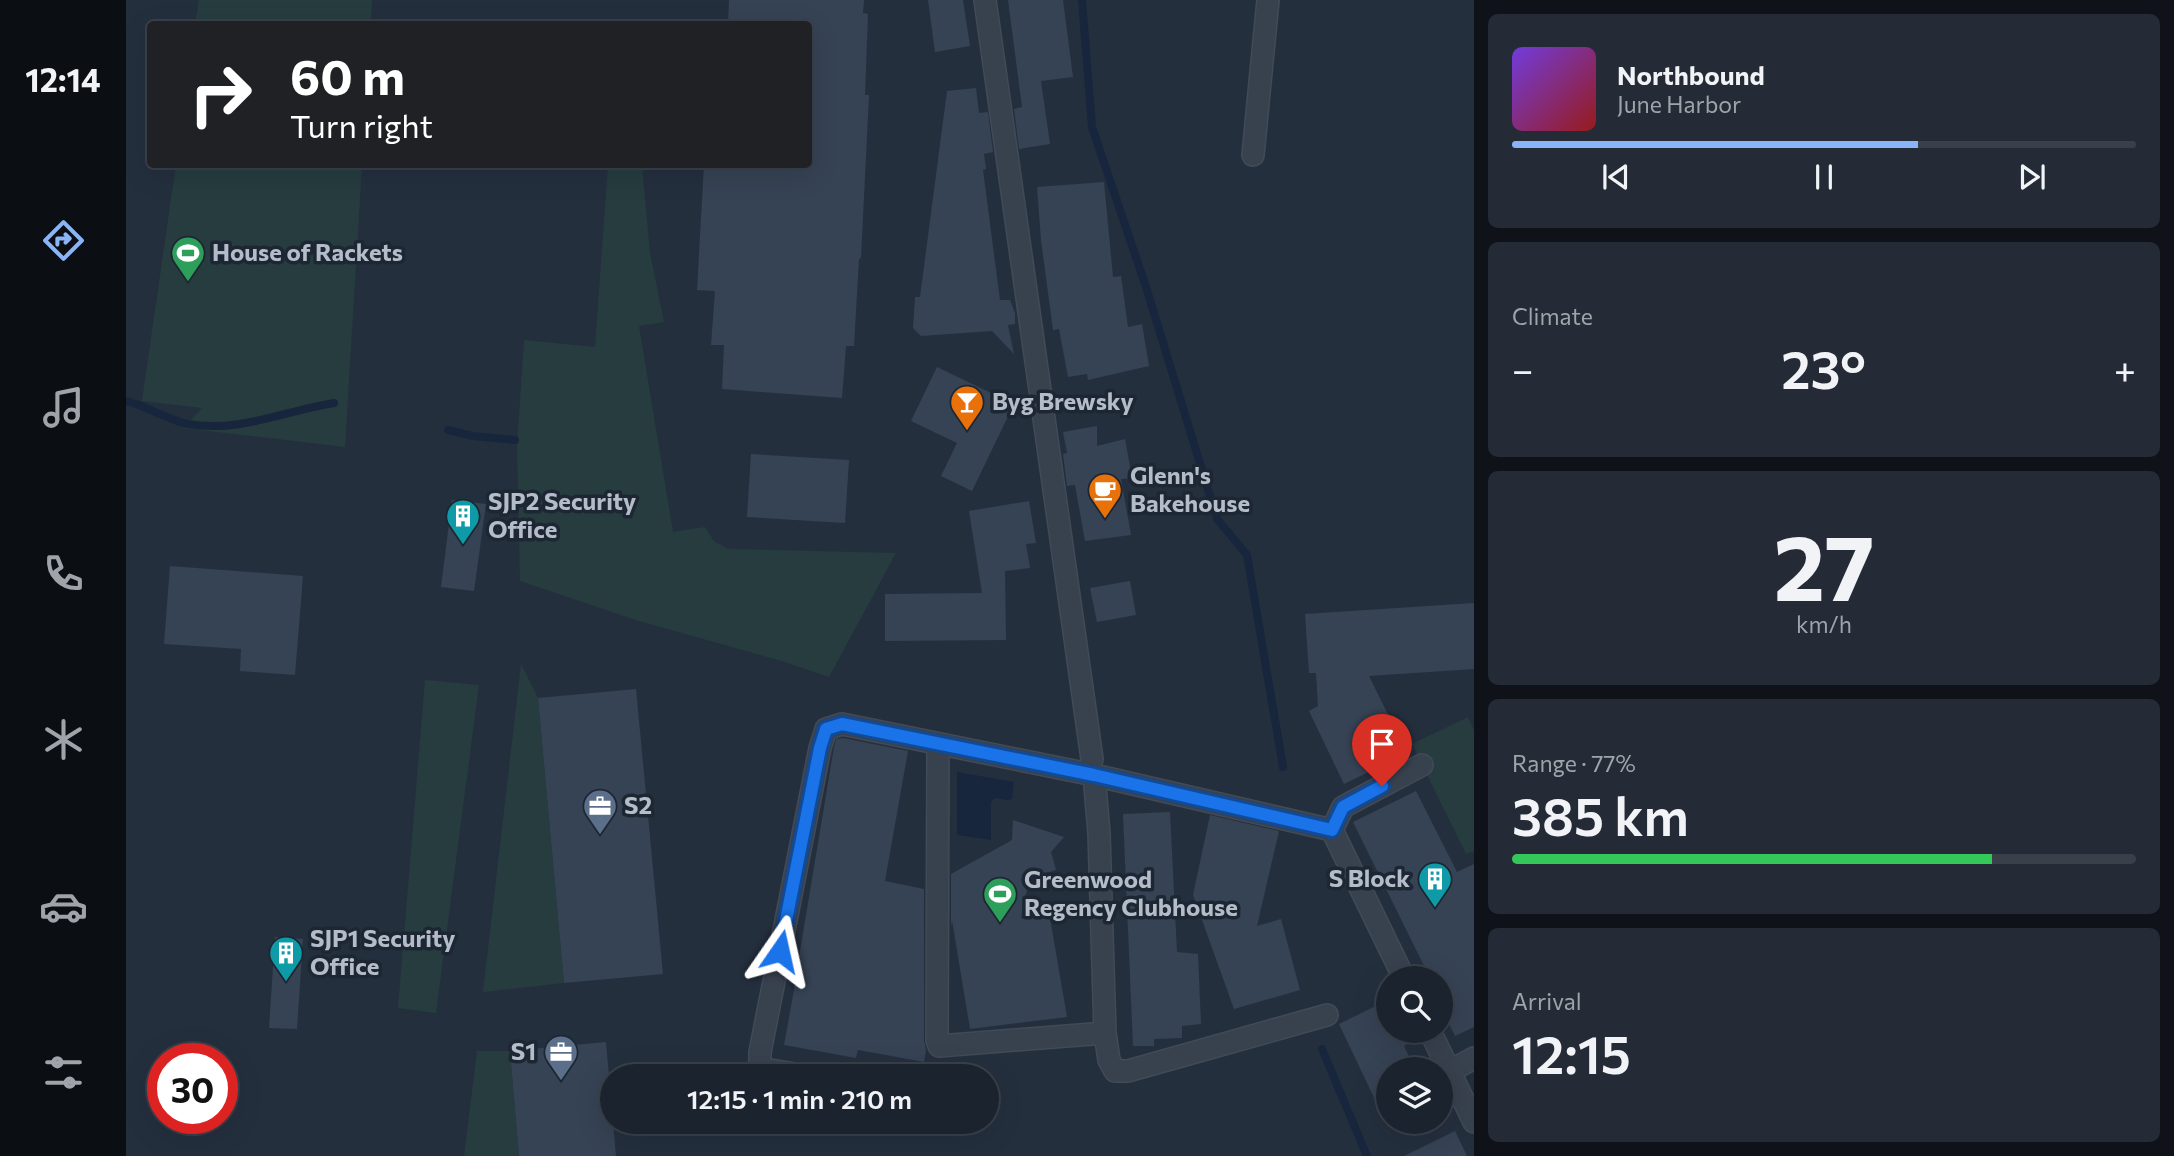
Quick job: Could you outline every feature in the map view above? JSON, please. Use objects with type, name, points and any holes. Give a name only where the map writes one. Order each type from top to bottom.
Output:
[{"type":"street","points":[[985,0],[1093,767],[1099,833],[1105,1032],[1109,1060],[1115,1071],[1128,1071],[1327,1015]]},
{"type":"street","points":[[1253,155],[1268,0]]},
{"type":"street","points":[[760,1064],[820,748],[826,729],[842,724],[938,744],[1093,767],[1332,830],[1399,966]]},
{"type":"street","points":[[938,744],[937,1043],[943,1046],[1105,1032]]},
{"type":"street","points":[[1332,830],[1343,807],[1422,765]]},
{"type":"street","points":[[1453,1069],[1474,1058]]},
{"type":"street","points":[[1453,1077],[1474,1122]]},
{"type":"green space","points":[[199,0],[372,0],[371,21],[196,21]]},
{"type":"green space","points":[[175,168],[362,168],[345,447],[183,428],[202,408],[142,401]]},
{"type":"green space","points":[[608,168],[642,168],[650,253],[664,322],[639,326],[673,532],[705,527],[714,541],[728,549],[896,553],[829,677],[639,621],[520,581],[517,446],[524,340],[595,347]]},
{"type":"green space","points":[[521,664],[538,698],[564,983],[483,992]]},
{"type":"green space","points":[[425,680],[479,685],[436,1013],[398,1008]]},
{"type":"green space","points":[[1468,717],[1474,730],[1474,851],[1466,854],[1412,744]]},
{"type":"green space","points":[[477,1051],[510,1051],[519,1156],[464,1156]]},
{"type":"water","points":[[957,772],[1014,782],[1012,799],[995,798],[991,802],[991,840],[957,835]]},
{"type":"building","points":[[729,0],[864,0],[863,13],[868,14],[865,95],[869,95],[861,258],[854,346],[846,346],[842,398],[722,389],[724,345],[711,345],[715,291],[697,290],[704,168],[812,168],[812,21],[728,21]]},
{"type":"building","points":[[928,0],[963,0],[970,46],[935,52]]},
{"type":"building","points":[[1008,0],[1063,0],[1073,77],[1041,81],[1050,144],[1019,149],[1014,109],[1022,107]]},
{"type":"building","points":[[976,88],[979,113],[988,112],[993,152],[984,154],[986,169],[983,170],[1000,300],[1010,300],[1015,313],[1015,324],[1008,325],[1014,354],[992,331],[921,336],[913,328],[915,297],[920,297],[947,91]]},
{"type":"building","points":[[1104,182],[1113,277],[1121,276],[1128,327],[1142,324],[1149,366],[1088,380],[1087,374],[1068,377],[1059,329],[1053,330],[1037,187]]},
{"type":"building","name":"Byg Brewsky","points":[[937,367],[1014,404],[972,491],[941,476],[957,443],[911,421]]},
{"type":"building","points":[[1097,426],[1097,446],[1125,439],[1132,478],[1121,479],[1131,535],[1085,541],[1075,485],[1067,486],[1063,454],[1067,453],[1063,432]]},
{"type":"building","points":[[751,454],[849,460],[845,523],[747,517]]},
{"type":"building","name":"SJP2 Security Office","points":[[452,500],[486,504],[474,591],[441,587]]},
{"type":"building","points":[[1029,501],[1036,543],[1026,544],[1030,568],[1005,571],[1006,640],[885,641],[885,594],[982,593],[969,511]]},
{"type":"building","points":[[170,566],[303,576],[295,675],[240,671],[241,649],[164,644]]},
{"type":"building","points":[[1130,581],[1136,615],[1097,622],[1090,588]]},
{"type":"building","points":[[1474,603],[1474,669],[1369,676],[1407,753],[1344,784],[1309,711],[1318,706],[1316,673],[1309,673],[1305,614]]},
{"type":"building","name":"S2","points":[[636,689],[663,974],[564,983],[538,698]]},
{"type":"building","points":[[843,738],[908,751],[885,881],[924,889],[924,1062],[858,1050],[856,1058],[784,1045],[834,747],[836,739]]},
{"type":"building","name":"S Block","points":[[1416,791],[1457,872],[1474,864],[1474,1027],[1455,1036],[1453,966],[1424,966],[1353,822]]},
{"type":"building","points":[[1170,812],[1177,952],[1198,954],[1201,1024],[1182,1026],[1182,1038],[1154,1039],[1154,1046],[1133,1046],[1123,814]]},
{"type":"building","points":[[1210,815],[1279,831],[1257,926],[1281,919],[1300,990],[1234,1009],[1193,895]]},
{"type":"building","name":"Greenwood Regency Clubhouse","points":[[1013,820],[1064,837],[1051,852],[1056,870],[1030,875],[1021,918],[1050,918],[1067,1017],[970,1029],[952,920],[951,927],[951,874],[1012,840]]},
{"type":"building","name":"SJP1 Security Office","points":[[275,937],[303,939],[297,1029],[269,1028]]},
{"type":"building","points":[[1376,1006],[1376,1043],[1410,1043],[1404,1046],[1409,1057],[1376,1057],[1376,1102],[1339,1024]]},
{"type":"building","name":"S1","points":[[606,1042],[608,1064],[600,1064],[600,1134],[614,1134],[616,1156],[519,1156],[510,1051]]},
{"type":"building","points":[[1455,1131],[1467,1156],[1404,1156],[1453,1134]]},
{"type":"waterway","points":[[1082,0],[1092,127],[1146,287],[1217,519],[1247,555],[1283,767]]},
{"type":"waterway","points":[[126,401],[180,422],[207,426],[261,420],[334,403]]},
{"type":"waterway","points":[[448,430],[473,436],[515,440]]},
{"type":"waterway","points":[[1322,1049],[1367,1156]]},
{"type":"place","name":"House of Rackets","points":[[188,283]]},
{"type":"place","name":"Byg Brewsky","points":[[967,432]]},
{"type":"place","name":"Glenn's Bakehouse","points":[[1105,520]]},
{"type":"place","name":"SJP2 Security Office","points":[[463,546]]},
{"type":"place","name":"S2","points":[[600,836]]},
{"type":"place","name":"S Block","points":[[1435,909]]},
{"type":"place","name":"Greenwood Regency Clubhouse","points":[[1000,924]]},
{"type":"place","name":"SJP1 Security Office","points":[[286,983]]},
{"type":"place","name":"S1","points":[[561,1082]]},
{"type":"route","points":[[780,951],[820,748],[826,729],[835,724],[1094,775],[1332,830],[1343,807],[1382,786]]}]
